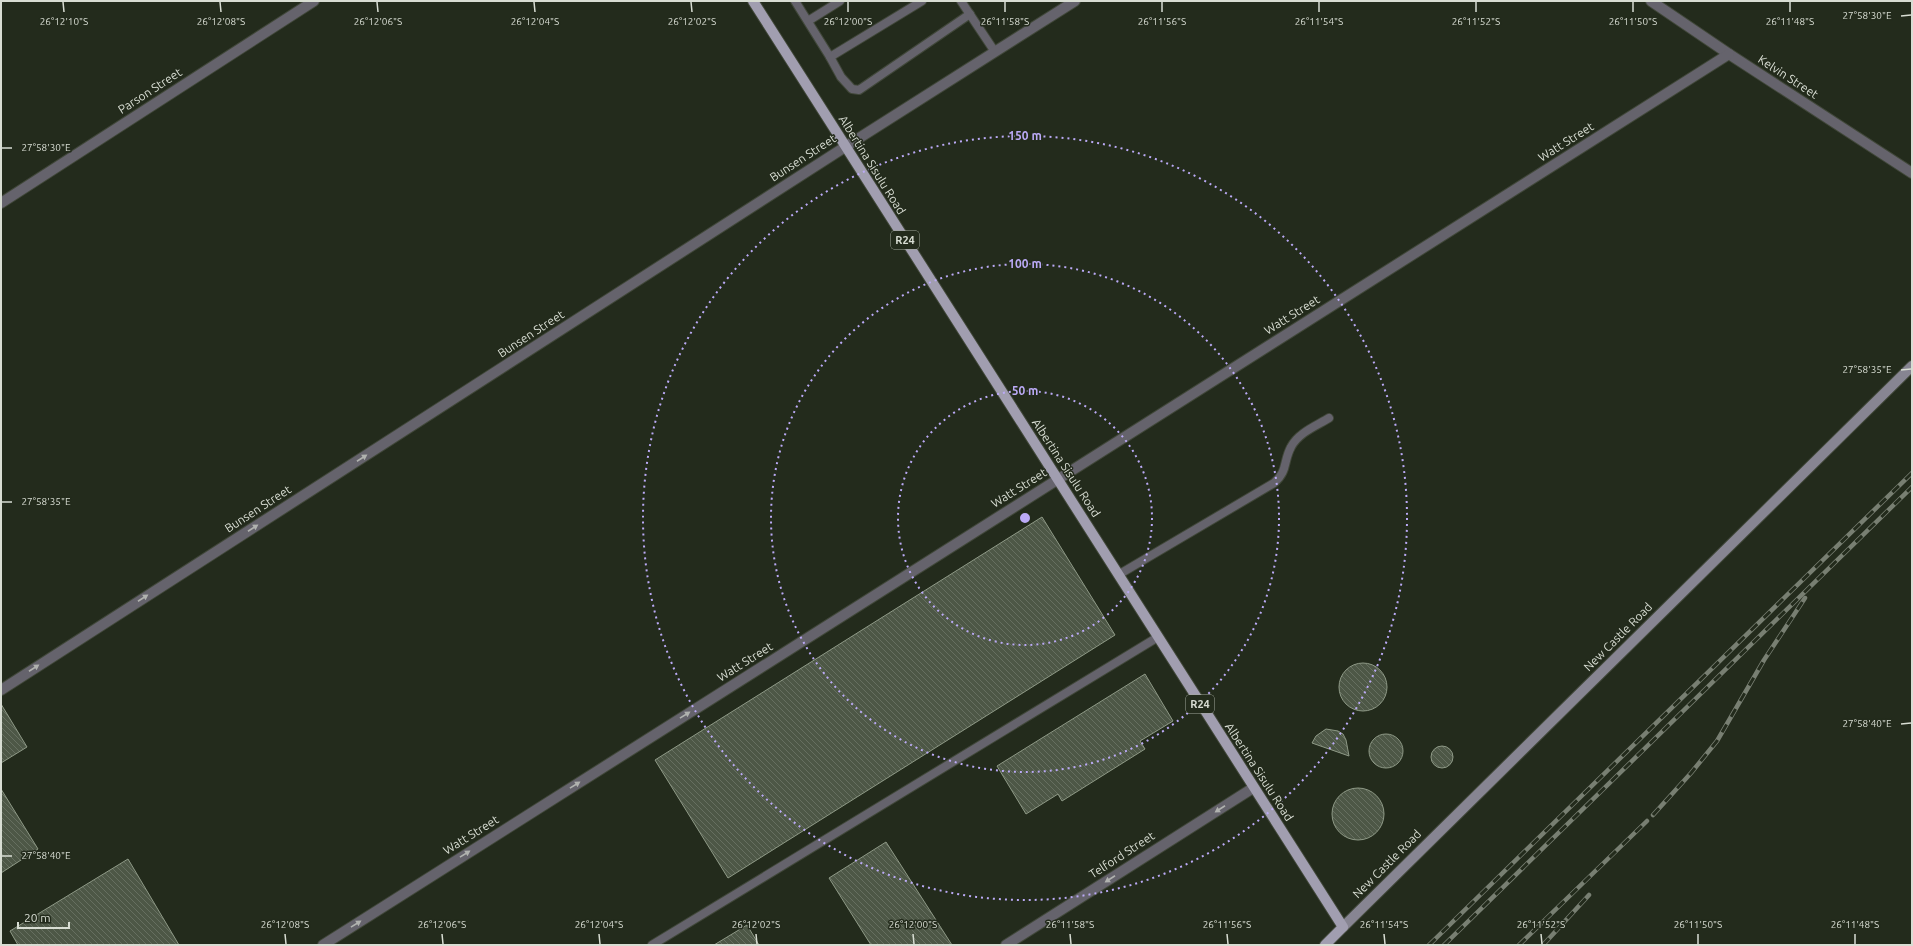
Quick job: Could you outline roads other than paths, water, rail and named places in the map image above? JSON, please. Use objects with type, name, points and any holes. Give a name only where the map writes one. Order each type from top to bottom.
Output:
[{"type":"main road","name":"Albertina Sisulu Road","points":[[753,1],[1253,788],[1343,927]]},
{"type":"main road","points":[[1325,945],[1343,927]]},
{"type":"street","name":"Parson Street","points":[[1,203],[314,1]]},
{"type":"street","name":"Bunsen Street","points":[[1,690],[845,147],[1076,1]]},
{"type":"street","name":"Kelvin Street","points":[[1651,1],[1729,54],[1912,173]]},
{"type":"street","name":"Watt Street","points":[[323,945],[1729,54]]},
{"type":"street","name":"New Castle Road","points":[[1343,927],[1912,366]]},
{"type":"street","name":"Telford Street","points":[[1006,945],[1253,788]]},
{"type":"lane","points":[[795,1],[841,76],[852,89],[859,90],[970,14]]},
{"type":"lane","points":[[808,21],[840,1]]},
{"type":"lane","points":[[830,57],[922,1]]},
{"type":"lane","points":[[961,1],[995,52]]},
{"type":"lane","points":[[1118,575],[1274,483],[1281,477],[1285,469],[1291,446],[1297,438],[1329,418]]},
{"type":"lane","points":[[652,945],[1158,637]]},
{"type":"railway","points":[[1429,945],[1912,473]]},
{"type":"railway","points":[[1444,945],[1912,487]]},
{"type":"railway","points":[[1653,815],[1691,773],[1717,741],[1764,660],[1805,598]]},
{"type":"railway","points":[[1519,945],[1647,821]]},
{"type":"railway","points":[[1543,945],[1589,895]]}]
